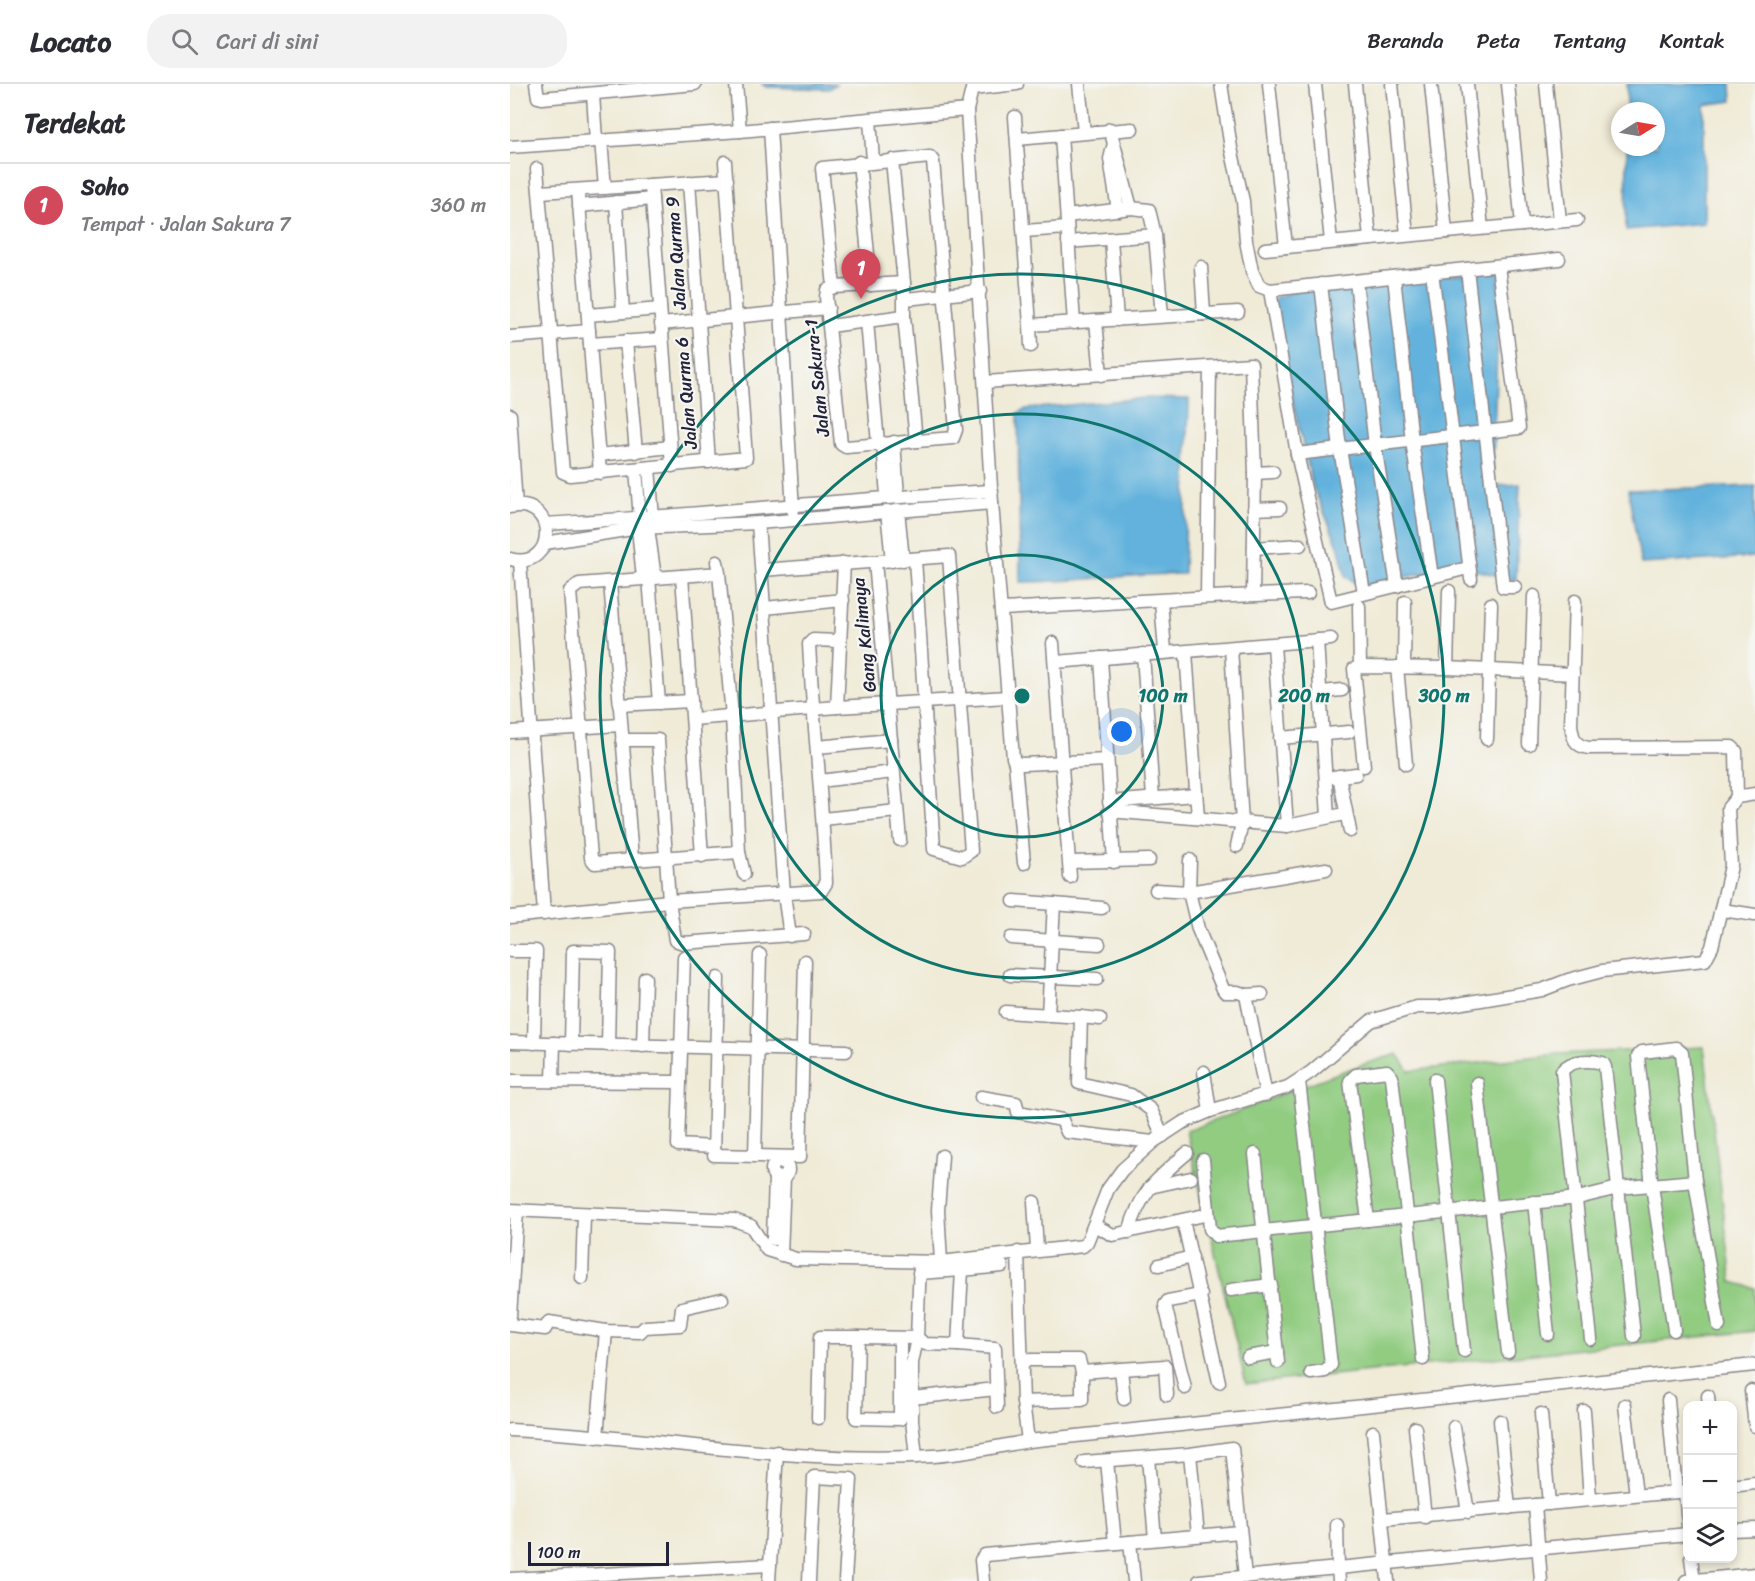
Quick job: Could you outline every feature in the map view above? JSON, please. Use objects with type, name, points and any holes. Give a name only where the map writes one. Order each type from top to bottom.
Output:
[{"type":"street","points":[[536,84],[538,97],[577,90],[593,94],[621,87],[695,84]]},
{"type":"street","points":[[736,84],[740,130]]},
{"type":"street","points":[[1017,84],[972,89],[967,110],[992,497],[1024,863]]},
{"type":"street","points":[[1079,84],[1084,132]]},
{"type":"street","points":[[1221,84],[1231,148],[1243,201],[1246,242],[1252,271],[1259,286],[1270,290],[1559,259]]},
{"type":"street","points":[[1269,84],[1286,247]]},
{"type":"street","points":[[1315,84],[1331,243]]},
{"type":"street","points":[[1355,84],[1370,239]]},
{"type":"street","points":[[1392,84],[1407,236]]},
{"type":"street","points":[[1431,84],[1446,232]]},
{"type":"street","points":[[1467,84],[1482,228]]},
{"type":"street","points":[[1508,84],[1522,225]]},
{"type":"street","points":[[1546,84],[1560,221]]},
{"type":"street","points":[[593,94],[604,188]]},
{"type":"street","points":[[510,147],[770,128],[967,110]]},
{"type":"street","points":[[1015,117],[1031,346]]},
{"type":"street","points":[[870,119],[873,161]]},
{"type":"street","points":[[770,128],[794,520]]},
{"type":"street","points":[[1110,129],[1113,147],[1110,159],[1124,209]]},
{"type":"street","points":[[1017,139],[1110,129],[1132,129]]},
{"type":"street","points":[[1061,135],[1074,323]]},
{"type":"street","points":[[834,287],[822,170],[827,165],[859,162],[925,157],[933,161],[956,433],[952,438],[885,443]]},
{"type":"street","points":[[892,160],[906,299],[904,316],[916,441]]},
{"type":"street","points":[[537,169],[563,472],[570,475],[744,459],[748,455],[735,318],[725,162]]},
{"type":"street","points":[[859,162],[870,285]]},
{"type":"street","points":[[540,192],[726,180]]},
{"type":"street","name":"Jalan Qurma 9","points":[[689,182],[698,321]]},
{"type":"street","points":[[651,185],[672,466]]},
{"type":"street","points":[[578,190],[600,473]]},
{"type":"street","points":[[579,206],[652,199]]},
{"type":"street","points":[[616,202],[623,312]]},
{"type":"street","points":[[1024,231],[1124,209],[1149,210],[1155,235],[1162,316]]},
{"type":"street","points":[[1265,249],[1577,220]]},
{"type":"street","points":[[1068,242],[1155,235]]},
{"type":"street","points":[[1111,239],[1117,320]]},
{"type":"street","points":[[1297,454],[1519,428],[1498,266]]},
{"type":"street","points":[[1201,267],[1204,314]]},
{"type":"street","points":[[1467,269],[1503,587],[1515,587]]},
{"type":"street","points":[[1270,290],[1297,454],[1331,602],[1432,577],[1470,574],[1432,272]]},
{"type":"street","points":[[1394,277],[1412,441],[1432,577]]},
{"type":"street","points":[[1356,280],[1375,445],[1397,586]]},
{"type":"street","points":[[662,324],[828,308],[827,290],[834,287],[904,283]]},
{"type":"street","points":[[1321,284],[1340,449],[1364,593]]},
{"type":"street","points":[[906,299],[980,291]]},
{"type":"street","name":"Jalan Sakura-1","points":[[828,308],[841,444],[846,447],[885,443]]},
{"type":"street","points":[[588,315],[660,309]]},
{"type":"street","points":[[1030,325],[1238,312]]},
{"type":"street","points":[[830,326],[904,316]]},
{"type":"street","name":"Jalan Qurma 6","points":[[698,321],[709,462]]},
{"type":"street","points":[[1096,321],[1101,375]]},
{"type":"street","points":[[867,322],[893,496]]},
{"type":"street","points":[[510,337],[589,331]]},
{"type":"street","points":[[590,344],[662,339]]},
{"type":"street","points":[[626,341],[636,452]]},
{"type":"street","points":[[985,382],[1248,363],[1253,367],[1255,473],[1253,594]]},
{"type":"street","points":[[1207,596],[1210,367]]},
{"type":"street","points":[[510,415],[513,506],[534,510],[545,524],[545,543],[538,554],[515,560],[544,914]]},
{"type":"street","points":[[599,455],[670,447]]},
{"type":"street","points":[[645,523],[649,468]]},
{"type":"street","points":[[636,469],[645,523],[658,703]]},
{"type":"street","points":[[1255,473],[1273,472]]},
{"type":"street","points":[[545,543],[645,523],[793,504],[893,496],[992,497]]},
{"type":"street","points":[[545,524],[758,524],[892,511],[992,497]]},
{"type":"street","points":[[1254,509],[1280,508]]},
{"type":"street","points":[[762,570],[903,560],[946,554],[951,559],[971,851],[962,857],[934,849],[924,701],[903,560],[892,511]]},
{"type":"street","points":[[758,524],[784,894],[790,936]]},
{"type":"street","points":[[1254,548],[1300,545]]},
{"type":"street","name":"Gang Kalimaya","points":[[875,562],[900,840]]},
{"type":"street","points":[[837,707],[844,563]]},
{"type":"street","points":[[739,852],[601,863],[592,861],[570,591],[579,584],[682,576],[718,567],[732,716],[739,852],[744,874]]},
{"type":"street","points":[[682,576],[702,856]]},
{"type":"street","points":[[610,582],[632,859]]},
{"type":"street","points":[[1447,668],[1449,591]]},
{"type":"street","points":[[1001,609],[1308,592]]},
{"type":"street","points":[[1529,744],[1534,597]]},
{"type":"street","points":[[765,608],[843,600]]},
{"type":"street","points":[[1161,601],[1165,651]]},
{"type":"street","points":[[510,1316],[514,1211],[744,1221],[751,1226],[763,1246],[777,1254],[796,1259],[920,1267],[962,1264],[1018,1252],[1083,1246],[1108,1189],[1122,1170],[1158,1138],[1210,1111],[1266,1095],[1299,1081],[1371,1021],[1417,1007],[1439,1007],[1542,990],[1602,971],[1705,960],[1710,956],[1731,866],[1728,808],[1737,797],[1736,751],[1732,747],[1581,747],[1573,738],[1571,725],[1575,601]]},
{"type":"street","points":[[1405,602],[1400,667],[1406,764]]},
{"type":"street","points":[[1487,739],[1491,604]]},
{"type":"street","points":[[1359,606],[1360,667]]},
{"type":"street","points":[[1056,662],[1165,651],[1186,652],[1331,639]]},
{"type":"street","points":[[510,917],[669,901],[817,892],[824,888],[823,819],[812,709],[809,644],[813,640],[839,641]]},
{"type":"street","points":[[1317,640],[1328,817]]},
{"type":"street","points":[[1053,643],[1070,877]]},
{"type":"street","points":[[1274,645],[1287,826]]},
{"type":"street","points":[[1231,648],[1242,823],[1237,846]]},
{"type":"street","points":[[1186,652],[1198,818]]},
{"type":"street","points":[[1143,654],[1153,798]]},
{"type":"street","points":[[1101,658],[1113,862]]},
{"type":"street","points":[[1326,777],[1360,770],[1354,669],[1360,667],[1447,668],[1573,674]]},
{"type":"street","points":[[1322,692],[1342,690]]},
{"type":"street","points":[[693,719],[837,707],[1008,697]]},
{"type":"street","points":[[619,705],[691,701]]},
{"type":"street","points":[[510,732],[620,725]]},
{"type":"street","points":[[1280,738],[1349,732]]},
{"type":"street","points":[[622,740],[658,740],[673,937],[679,942],[804,934]]},
{"type":"street","points":[[817,747],[891,740]]},
{"type":"street","points":[[1015,763],[1107,760]]},
{"type":"street","points":[[820,781],[893,772]]},
{"type":"street","points":[[1339,776],[1350,831]]},
{"type":"street","points":[[1737,797],[1755,794]]},
{"type":"street","points":[[1109,807],[1153,798],[1196,795]]},
{"type":"street","points":[[1109,807],[1287,826],[1345,814]]},
{"type":"street","points":[[823,819],[897,811]]},
{"type":"street","points":[[1070,862],[1149,860]]},
{"type":"street","points":[[1190,860],[1189,892],[1198,929],[1223,989],[1230,994],[1238,992],[1246,996],[1262,994]]},
{"type":"street","points":[[1156,890],[1189,892],[1326,869]]},
{"type":"street","points":[[1014,901],[1102,908]]},
{"type":"street","points":[[1048,1015],[1054,904]]},
{"type":"street","points":[[1722,910],[1755,915]]},
{"type":"street","points":[[1011,938],[1099,944]]},
{"type":"street","points":[[510,951],[537,951],[534,1043]]},
{"type":"street","points":[[571,1044],[573,951],[610,952],[608,1045]]},
{"type":"street","points":[[755,1156],[760,955]]},
{"type":"street","points":[[684,957],[678,1146],[714,1147]]},
{"type":"street","points":[[718,978],[714,1155],[755,1156],[781,1166],[800,1157],[805,961]]},
{"type":"street","points":[[1010,975],[1097,979]]},
{"type":"street","points":[[643,1046],[645,978]]},
{"type":"street","points":[[1246,996],[1266,1095]]},
{"type":"street","points":[[1006,1012],[1100,1019]]},
{"type":"street","points":[[1081,1017],[1079,1083],[1131,1095],[1151,1110],[1158,1138]]},
{"type":"street","points":[[510,1042],[846,1051]]},
{"type":"street","points":[[553,1081],[554,1043]]},
{"type":"street","points":[[1674,1330],[1652,1186],[1638,1056],[1642,1052],[1676,1048],[1682,1053],[1695,1180],[1719,1326]]},
{"type":"street","points":[[1591,1339],[1578,1198],[1562,1071],[1565,1066],[1583,1060],[1603,1063],[1605,1067],[1634,1336]]},
{"type":"street","points":[[1368,1220],[1350,1081],[1356,1075],[1388,1071],[1392,1077],[1423,1359]]},
{"type":"street","points":[[1204,1072],[1210,1111]]},
{"type":"street","points":[[1435,1080],[1464,1351]]},
{"type":"street","points":[[510,1081],[680,1082]]},
{"type":"street","points":[[1299,1081],[1330,1365],[1325,1371],[1311,1373]]},
{"type":"street","points":[[1477,1083],[1508,1352]]},
{"type":"street","points":[[981,1097],[1016,1103],[1018,1112],[1062,1120],[1067,1131],[1158,1138]]},
{"type":"street","points":[[1129,1232],[1136,1206],[1149,1188],[1186,1153]]},
{"type":"street","points":[[1248,1357],[1277,1357],[1255,1154]]},
{"type":"street","points":[[941,1262],[938,1210],[942,1156]]},
{"type":"street","points":[[1203,1161],[1212,1233],[1216,1236],[1578,1198],[1618,1188],[1695,1180]]},
{"type":"street","points":[[777,1254],[781,1166]]},
{"type":"street","points":[[1149,1188],[1191,1178]]},
{"type":"street","points":[[1034,1202],[1037,1250]]},
{"type":"street","points":[[1534,1203],[1548,1334]]},
{"type":"street","points":[[582,1278],[584,1215]]},
{"type":"street","points":[[1094,1225],[1113,1235],[1200,1216]]},
{"type":"street","points":[[1183,1220],[1219,1382]]},
{"type":"street","points":[[1018,1252],[1023,1402],[1028,1441]]},
{"type":"street","points":[[1159,1265],[1192,1257]]},
{"type":"street","points":[[920,1267],[941,1262],[1002,1266]]},
{"type":"street","points":[[958,1345],[962,1264]]},
{"type":"street","points":[[916,1456],[912,1363],[917,1338],[920,1267]]},
{"type":"street","points":[[1231,1290],[1270,1285]]},
{"type":"street","points":[[1185,1388],[1165,1305],[1168,1301],[1200,1295]]},
{"type":"street","points":[[510,1325],[544,1329],[549,1322],[606,1331],[640,1332],[645,1327],[679,1325],[682,1308],[722,1299]]},
{"type":"street","points":[[597,1431],[606,1331]]},
{"type":"street","points":[[818,1418],[820,1337],[917,1338],[925,1344],[995,1348],[997,1407]]},
{"type":"street","points":[[858,1337],[856,1418],[900,1419],[900,1339]]},
{"type":"street","points":[[1022,1360],[1079,1360],[1082,1372],[1082,1400],[1023,1402]]},
{"type":"street","points":[[510,1430],[597,1431],[777,1452],[916,1456],[972,1452],[1028,1441],[1755,1365]]},
{"type":"street","points":[[1082,1372],[1165,1366],[1167,1395]]},
{"type":"street","points":[[1121,1370],[1124,1399]]},
{"type":"street","points":[[912,1398],[996,1389]]},
{"type":"street","points":[[1751,1391],[1755,1426]]},
{"type":"street","points":[[1383,1520],[1683,1491],[1668,1400]]},
{"type":"street","points":[[1624,1405],[1636,1495]]},
{"type":"street","points":[[1584,1411],[1590,1499]]},
{"type":"street","points":[[1541,1414],[1549,1503]]},
{"type":"street","points":[[1500,1421],[1509,1508]]},
{"type":"street","points":[[1454,1427],[1468,1512]]},
{"type":"street","points":[[1415,1428],[1425,1517]]},
{"type":"street","points":[[1373,1432],[1388,1581]]},
{"type":"street","points":[[1084,1462],[1148,1458],[1232,1448],[1245,1577]]},
{"type":"street","points":[[769,1581],[777,1452]]},
{"type":"street","points":[[1190,1454],[1198,1535]]},
{"type":"street","points":[[1148,1458],[1155,1539]]},
{"type":"street","points":[[1107,1461],[1115,1543]]},
{"type":"street","points":[[809,1581],[814,1477],[851,1479],[845,1581]]},
{"type":"street","points":[[1737,1485],[1755,1483]]},
{"type":"street","points":[[1535,1505],[1541,1581]]},
{"type":"street","points":[[1337,1525],[1339,1581]]},
{"type":"street","points":[[1737,1530],[1755,1528]]},
{"type":"street","points":[[983,1581],[981,1560],[985,1555],[1240,1532]]},
{"type":"street","points":[[1199,1581],[1245,1577],[1287,1577],[1338,1568],[1683,1534]]},
{"type":"street","points":[[1130,1542],[1134,1581]]},
{"type":"street","points":[[1692,1563],[1694,1581]]},
{"type":"street","points":[[510,1579],[604,1578],[770,1565]]},
{"type":"street","points":[[1686,1581],[1755,1574]]},
{"type":"green space","points":[[1704,1047],[1732,1282],[1755,1288],[1755,1331],[1246,1384],[1186,1131],[1318,1081],[1398,1054],[1409,1071],[1557,1054]]},
{"type":"water","points":[[762,84],[836,84],[829,89],[766,87]]},
{"type":"water","points":[[1627,84],[1731,84],[1732,101],[1704,105],[1704,223],[1626,230],[1627,156],[1665,156],[1665,102],[1627,102]]},
{"type":"water","points":[[1500,271],[1492,486],[1520,484],[1516,580],[1458,566],[1367,585],[1357,584],[1346,577],[1338,545],[1313,487],[1271,310],[1275,298],[1296,290]]},
{"type":"water","points":[[1145,398],[1189,399],[1184,574],[1020,582],[1018,413],[1026,409]]},
{"type":"water","points":[[1755,486],[1755,557],[1641,564],[1628,490]]},
{"type":"place","name":"Soho","points":[[861,299]]}]
